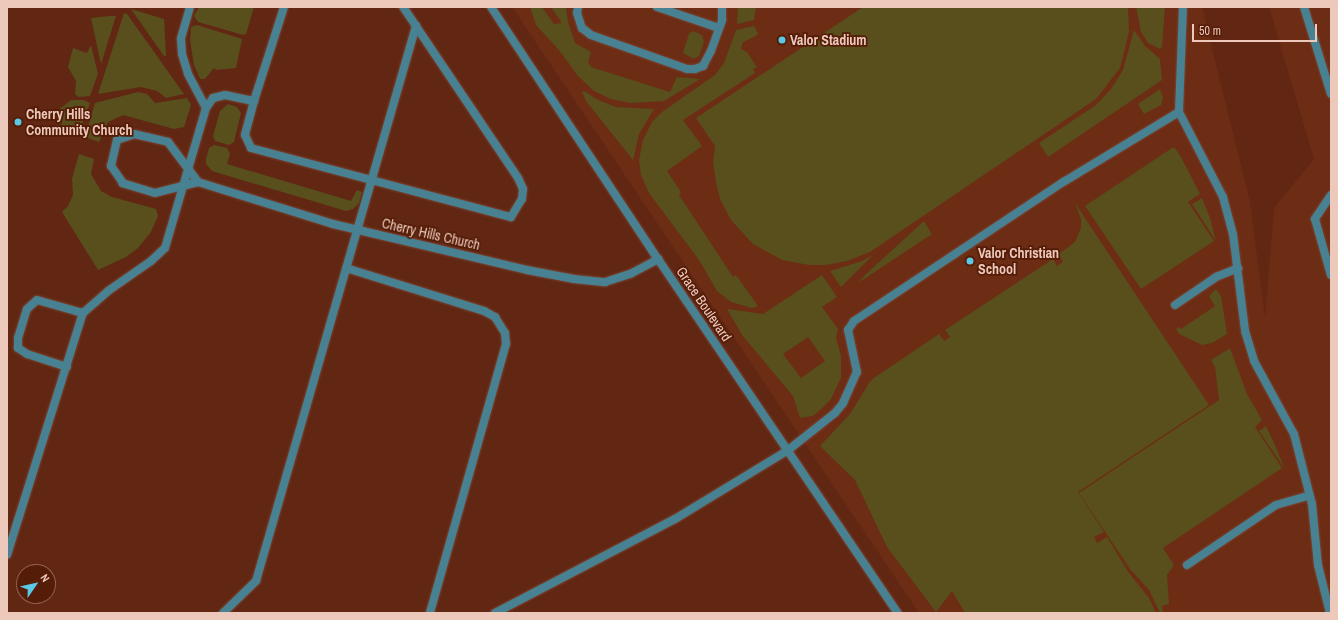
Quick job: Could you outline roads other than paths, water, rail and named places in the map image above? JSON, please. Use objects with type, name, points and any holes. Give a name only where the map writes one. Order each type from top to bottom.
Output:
[{"type":"street","points":[[190,7],[181,39],[182,54],[188,74],[206,108]]},
{"type":"street","points":[[284,7],[254,101],[245,135],[251,148],[511,217],[522,199],[523,189],[518,178],[402,7]]},
{"type":"street","name":"Grace Boulevard","points":[[491,7],[658,259],[898,613]]},
{"type":"street","points":[[578,7],[577,13],[582,28],[591,35],[687,68],[703,66],[711,51],[719,28],[722,7]]},
{"type":"street","points":[[657,7],[719,28]]},
{"type":"street","points":[[1182,7],[1179,112],[1223,196],[1238,268],[1245,331],[1254,362],[1294,434],[1310,495],[1318,565],[1330,613]]},
{"type":"street","points":[[1304,7],[1331,94]]},
{"type":"street","points":[[223,613],[256,581],[416,26]]},
{"type":"street","points":[[7,555],[83,313],[108,291],[151,261],[165,248],[206,108],[213,98],[225,95],[254,101]]},
{"type":"street","points":[[495,613],[675,519],[787,451],[836,413],[843,403],[857,372],[848,330],[854,321],[1065,181],[1179,112]]},
{"type":"street","points":[[134,134],[168,142],[198,182],[155,193],[123,183],[111,166],[117,140],[134,134]]},
{"type":"street","name":"Cherry Hills Church","points":[[198,182],[357,230],[574,279],[604,282],[632,273],[658,259]]},
{"type":"street","points":[[1331,195],[1315,219],[1331,275]]},
{"type":"street","points":[[346,268],[484,311],[495,317],[505,333],[506,344],[430,613]]},
{"type":"street","points":[[1175,305],[1216,277],[1238,268]]},
{"type":"street","points":[[67,367],[27,354],[18,348],[18,338],[27,309],[36,300],[83,313]]},
{"type":"street","points":[[1187,566],[1276,505],[1310,495]]},
{"type":"place","name":"Valor Stadium","points":[[782,40]]},
{"type":"place","name":"Cherry Hills Community Church","points":[[18,122]]},
{"type":"place","name":"Valor Christian School","points":[[970,261]]}]
